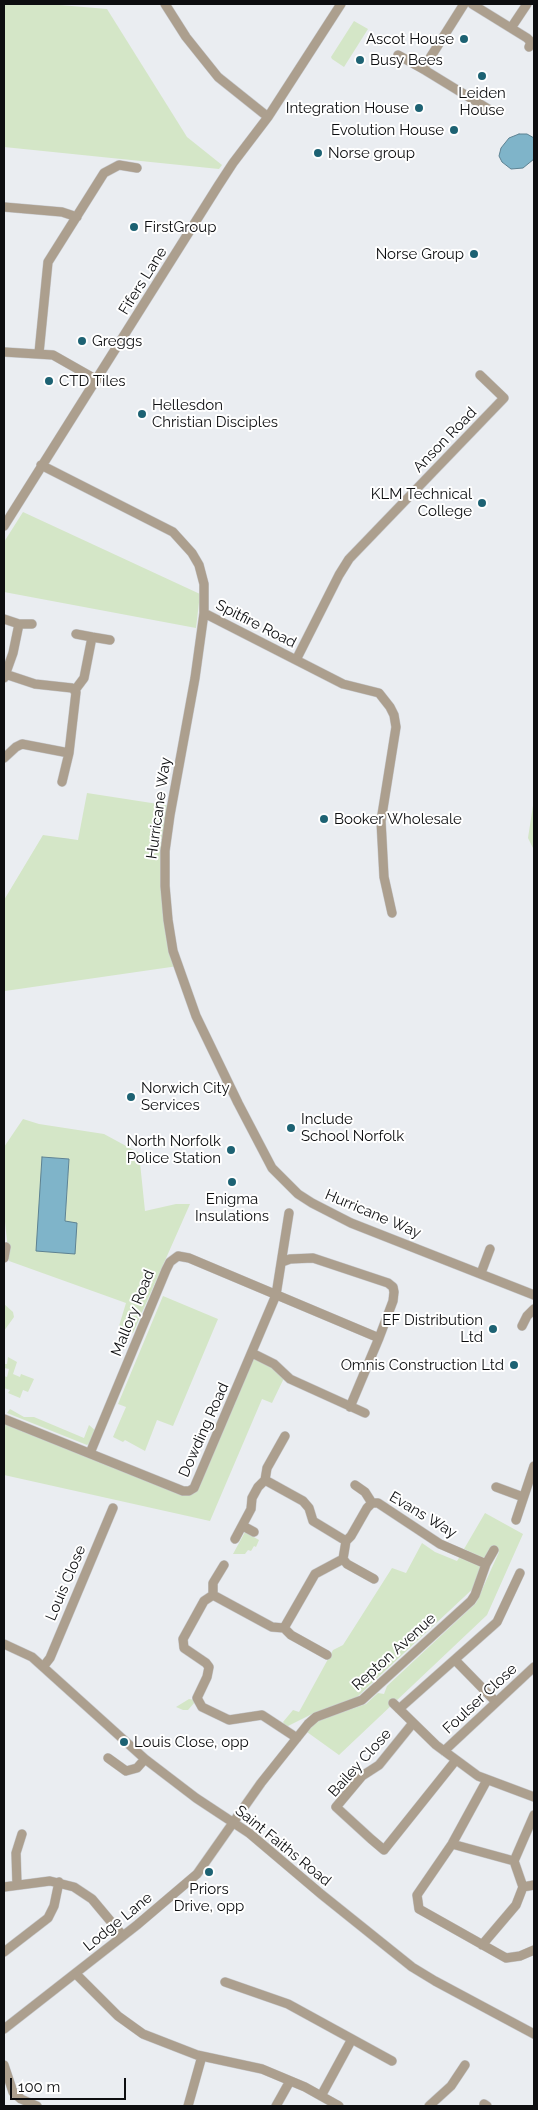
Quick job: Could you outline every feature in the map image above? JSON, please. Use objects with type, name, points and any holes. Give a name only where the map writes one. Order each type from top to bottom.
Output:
[{"type":"street","points":[[165,4],[186,37],[218,77],[268,117]]},
{"type":"street","name":"Fifers Lane","points":[[4,526],[233,162],[268,117],[341,4]]},
{"type":"street","points":[[423,69],[464,4]]},
{"type":"street","points":[[472,4],[527,38],[531,42],[529,47]]},
{"type":"street","points":[[511,28],[527,4]]},
{"type":"street","points":[[398,55],[490,110]]},
{"type":"street","points":[[39,353],[46,269],[60,251],[76,217],[104,173],[110,168],[119,165],[137,168]]},
{"type":"street","points":[[4,207],[62,212],[76,217]]},
{"type":"street","points":[[4,352],[54,355],[97,380]]},
{"type":"street","name":"Anson Road","points":[[296,660],[339,575],[349,560],[504,398],[480,375]]},
{"type":"street","name":"Hurricane Way","points":[[41,465],[173,532],[192,553],[199,565],[204,584],[204,613],[195,678],[172,797],[166,851],[165,886],[173,951],[196,1016],[268,1160],[285,1183],[312,1204],[352,1223],[534,1294]]},
{"type":"street","name":"Spitfire Road","points":[[204,613],[296,660]]},
{"type":"street","points":[[4,619],[19,624],[32,624]]},
{"type":"street","points":[[19,624],[13,654],[4,676],[75,690]]},
{"type":"street","points":[[76,634],[110,640]]},
{"type":"street","points":[[75,690],[84,678],[92,637]]},
{"type":"street","points":[[296,660],[343,684],[379,693],[390,706],[396,727],[381,821],[384,877],[392,913]]},
{"type":"street","points":[[62,782],[69,753],[77,695],[75,690]]},
{"type":"street","points":[[4,758],[22,744],[69,753]]},
{"type":"street","name":"Dowding Road","points":[[4,1419],[183,1491],[189,1491],[194,1488],[276,1295],[282,1262],[280,1246],[288,1213]]},
{"type":"street","points":[[4,1258],[6,1247]]},
{"type":"street","points":[[481,1273],[490,1249]]},
{"type":"street","name":"Mallory Road","points":[[90,1453],[170,1262],[178,1256],[189,1258],[379,1338]]},
{"type":"street","points":[[282,1262],[290,1259],[313,1258],[388,1283],[392,1287],[397,1302],[379,1338],[350,1407]]},
{"type":"street","points":[[522,1326],[527,1316],[534,1309]]},
{"type":"street","points":[[252,1353],[274,1364],[290,1379],[365,1413]]},
{"type":"street","points":[[235,1539],[251,1509],[252,1498],[265,1480],[267,1468],[279,1441]]},
{"type":"street","points":[[516,1520],[534,1466]]},
{"type":"street","points":[[265,1480],[307,1504],[313,1521],[346,1541]]},
{"type":"street","name":"Evans Way","points":[[354,1485],[365,1492],[372,1503],[384,1506],[440,1544],[486,1564]]},
{"type":"street","points":[[496,1487],[523,1497]]},
{"type":"street","name":"Evans Way","points":[[343,1560],[346,1541],[352,1536],[372,1503]]},
{"type":"street","name":"Louis Close","points":[[43,1667],[50,1658],[113,1508]]},
{"type":"street","points":[[243,1526],[254,1532]]},
{"type":"street","name":"Repton Avenue","points":[[234,1822],[261,1783],[308,1724],[316,1717],[362,1700],[464,1607],[475,1595],[485,1572],[486,1564],[494,1550]]},
{"type":"street","points":[[284,1628],[315,1574],[343,1560],[347,1564],[366,1570],[374,1579]]},
{"type":"street","points":[[213,1594],[214,1575],[224,1565]]},
{"type":"street","points":[[520,1573],[496,1622],[455,1660],[396,1706],[444,1751],[478,1776],[534,1797]]},
{"type":"street","points":[[213,1594],[272,1627],[284,1628],[286,1632],[312,1642],[327,1655]]},
{"type":"street","points":[[213,1594],[204,1601],[183,1639],[184,1648],[206,1662],[209,1667],[208,1677],[199,1692],[198,1702],[202,1707],[229,1720],[262,1715],[297,1738]]},
{"type":"street","name":"Saint Faiths Road","points":[[4,1644],[22,1652],[43,1667],[145,1759],[196,1798],[234,1822],[412,1967],[534,2034]]},
{"type":"street","points":[[455,1660],[496,1702]]},
{"type":"street","name":"Foulser Close","points":[[444,1751],[534,1667]]},
{"type":"street","name":"Bailey Close","points":[[414,1723],[379,1766],[362,1776],[336,1807],[371,1840],[384,1850],[456,1760]]},
{"type":"street","points":[[108,1758],[126,1771],[137,1768],[145,1759]]},
{"type":"street","points":[[487,1780],[452,1844],[416,1895],[420,1909],[506,1958],[520,1956],[534,1950]]},
{"type":"street","points":[[482,1945],[516,1906],[523,1887],[514,1861],[534,1814]]},
{"type":"street","name":"Lodge Lane","points":[[4,2029],[76,1974],[197,1874],[234,1822]]},
{"type":"street","points":[[17,1885],[16,1853],[22,1834]]},
{"type":"street","points":[[452,1844],[514,1861]]},
{"type":"street","points":[[4,1887],[39,1881],[59,1882],[74,1887],[92,1899],[123,1936]]},
{"type":"street","points":[[4,1952],[48,1918],[54,1906],[59,1882]]},
{"type":"street","points":[[523,1887],[534,1885]]},
{"type":"street","points":[[76,1974],[118,2016],[143,2034],[202,2056],[254,2066],[290,2080],[339,2106]]},
{"type":"street","points":[[225,1982],[288,2004],[392,2061]]},
{"type":"street","points":[[321,2096],[352,2039]]},
{"type":"street","points":[[188,2106],[202,2056]]},
{"type":"street","points":[[429,2106],[451,2086],[465,2065]]},
{"type":"street","points":[[4,2066],[13,2092],[33,2106]]},
{"type":"street","points":[[276,2106],[290,2080]]},
{"type":"green space","points":[[4,4],[48,4],[107,9],[187,137],[222,165],[219,169],[4,147]]},
{"type":"green space","points":[[354,21],[368,29],[344,67],[331,57]]},
{"type":"green space","points":[[23,512],[200,594],[196,628],[4,592],[4,542]]},
{"type":"green space","points":[[87,793],[171,806],[165,886],[178,966],[5,991],[4,900],[43,835],[78,840]]},
{"type":"green space","points":[[534,799],[534,850],[528,838]]},
{"type":"green space","points":[[23,1119],[39,1124],[104,1134],[139,1153],[145,1211],[176,1204],[190,1204],[133,1333],[119,1326],[126,1303],[9,1261],[4,1212],[4,1147]],"holes":[[[43,1157],[69,1159],[65,1222]]]},
{"type":"green space","points":[[163,1296],[218,1319],[173,1426],[157,1420],[145,1451],[125,1440],[123,1442],[113,1437],[126,1407],[118,1404]]},
{"type":"green space","points":[[4,1304],[13,1312],[14,1317],[4,1331]]},
{"type":"green space","points":[[252,1353],[285,1376],[272,1403],[262,1399],[210,1521],[4,1475],[4,1419],[189,1491]]},
{"type":"green space","points":[[8,1357],[17,1362],[13,1374],[20,1377],[21,1374],[34,1379],[28,1392],[23,1390],[20,1398],[8,1393],[10,1390],[4,1388],[4,1376],[7,1377],[9,1369],[4,1368],[4,1364],[7,1364]]},
{"type":"green space","points":[[10,1409],[24,1417],[34,1417],[84,1438],[89,1425],[96,1431],[93,1441],[87,1445],[7,1413]]},
{"type":"green space","points":[[485,1513],[523,1534],[487,1615],[339,1755],[307,1732],[315,1723],[322,1719],[366,1704],[378,1693],[384,1694],[387,1686],[476,1603],[499,1552],[494,1550],[489,1556],[483,1558],[464,1549]]},
{"type":"green space","points":[[245,1532],[259,1540],[256,1547],[254,1546],[251,1551],[248,1550],[245,1554],[233,1554]]},
{"type":"green space","points":[[422,1543],[435,1552],[457,1561],[461,1555],[482,1563],[479,1583],[356,1698],[314,1713],[286,1727],[283,1722],[293,1710],[299,1712],[333,1650],[343,1645],[392,1568],[406,1573]]},
{"type":"green space","points":[[189,1699],[195,1700],[195,1702],[188,1710],[176,1707]]},
{"type":"water","points":[[519,134],[527,134],[534,138],[534,159],[523,168],[511,169],[502,162],[499,156],[501,148],[509,138]]},
{"type":"water","points":[[42,1157],[69,1159],[65,1221],[77,1223],[75,1254],[36,1251]]},
{"type":"place","name":"Ascot House","points":[[464,39]]},
{"type":"place","name":"Busy Bees","points":[[360,60]]},
{"type":"place","name":"Leiden House","points":[[482,76]]},
{"type":"place","name":"Integration House","points":[[419,108]]},
{"type":"place","name":"Evolution House","points":[[454,130]]},
{"type":"place","name":"Norse group","points":[[318,153]]},
{"type":"place","name":"FirstGroup","points":[[134,227]]},
{"type":"place","name":"Norse Group","points":[[474,254]]},
{"type":"place","name":"Greggs","points":[[82,341]]},
{"type":"place","name":"CTD Tiles","points":[[49,381]]},
{"type":"place","name":"Hellesdon Christian Disciples","points":[[142,414]]},
{"type":"place","name":"KLM Technical College","points":[[482,503]]},
{"type":"place","name":"Booker Wholesale","points":[[324,819]]},
{"type":"place","name":"Norwich City Services","points":[[131,1097]]},
{"type":"place","name":"Include School Norfolk","points":[[291,1128]]},
{"type":"place","name":"North Norfolk Police Station","points":[[231,1150]]},
{"type":"place","name":"Enigma Insulations","points":[[232,1182]]},
{"type":"place","name":"EF Distribution Ltd","points":[[493,1329]]},
{"type":"place","name":"Omnis Construction Ltd","points":[[514,1365]]},
{"type":"place","name":"Louis Close, opp","points":[[124,1742]]},
{"type":"place","name":"Priors Drive, opp","points":[[209,1872]]}]
